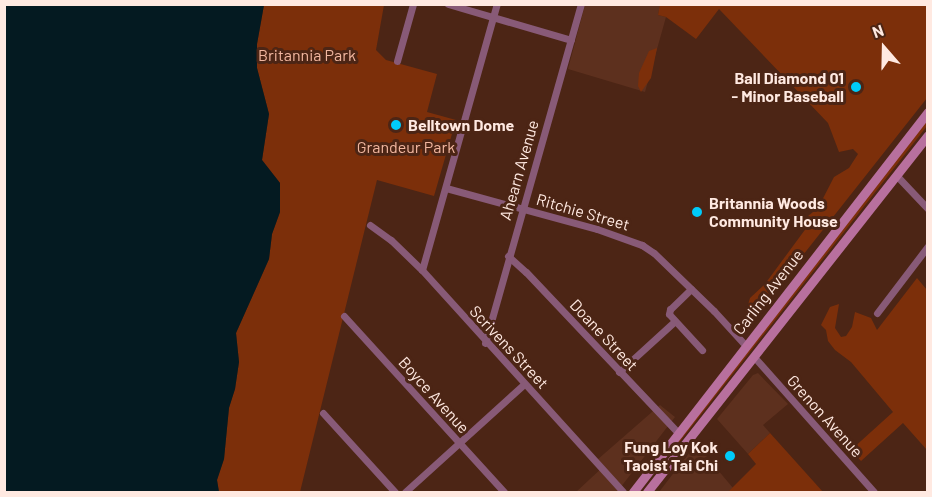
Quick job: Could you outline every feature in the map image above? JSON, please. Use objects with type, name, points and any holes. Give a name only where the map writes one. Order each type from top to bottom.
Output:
[{"type":"main road","name":"Carling Avenue","points":[[633,492],[927,112]]},
{"type":"main road","name":"Carling Avenue","points":[[647,492],[755,358],[927,135]]},
{"type":"street","points":[[397,61],[413,4]]},
{"type":"street","points":[[448,4],[571,40]]},
{"type":"street","points":[[422,270],[497,4]]},
{"type":"street","name":"Ahearn Avenue","points":[[485,343],[521,209],[581,4]]},
{"type":"street","points":[[896,175],[927,209]]},
{"type":"street","name":"Ritchie Street","points":[[446,188],[629,239],[654,253],[745,345]]},
{"type":"street","name":"Scrivens Street","points":[[370,225],[391,240],[422,270],[485,343],[623,492]]},
{"type":"street","points":[[877,313],[927,246]]},
{"type":"street","name":"Doane Street","points":[[508,256],[526,272],[679,434]]},
{"type":"street","points":[[691,289],[670,309],[669,314],[702,350]]},
{"type":"street","name":"Boyce Avenue","points":[[344,316],[504,492]]},
{"type":"street","points":[[619,372],[674,322]]},
{"type":"street","name":"Grenon Avenue","points":[[755,358],[874,492]]},
{"type":"street","points":[[405,492],[525,384]]},
{"type":"street","points":[[323,413],[395,492]]},
{"type":"shaded area","points":[[585,5],[660,5],[658,15],[666,17],[645,92],[568,69]]},
{"type":"shaded area","points":[[758,373],[788,404],[763,425],[770,433],[748,454],[717,419],[753,375]]},
{"type":"shaded area","points":[[660,405],[675,417],[617,492],[576,492],[604,466],[597,460]]},
{"type":"shaded area","points":[[696,444],[733,488],[728,492],[659,492]]},
{"type":"green space","points":[[660,4],[927,5],[927,98],[747,326],[743,322],[750,298],[765,284],[807,227],[808,216],[818,208],[834,177],[849,168],[858,154],[853,149],[839,152],[828,123],[719,9],[696,39],[666,17],[658,15]]},
{"type":"green space","points":[[264,5],[384,5],[376,50],[386,60],[437,74],[427,112],[456,120],[434,196],[377,180],[300,492],[219,492],[217,480],[224,459],[229,407],[235,389],[239,362],[236,333],[269,259],[272,234],[280,212],[280,183],[262,160],[269,114],[257,68],[257,44]]},
{"type":"green space","points":[[657,48],[651,78],[641,92],[638,86],[639,73],[649,51]]},
{"type":"green space","points":[[927,118],[927,126],[674,449],[684,433]]},
{"type":"green space","points":[[917,278],[927,290],[927,450],[903,423],[861,461],[851,450],[893,412],[851,362],[835,350],[828,341],[826,330],[821,325],[830,307],[839,304],[835,328],[841,337],[846,336],[852,327],[855,312],[871,318],[877,330]]},
{"type":"green space","points":[[770,433],[823,492],[728,492],[756,464],[748,454]]},
{"type":"water","points":[[4,5],[264,5],[257,44],[257,68],[269,114],[262,160],[280,183],[280,212],[272,234],[269,259],[236,333],[239,362],[235,389],[229,408],[224,459],[217,480],[219,492],[5,492]]},
{"type":"place","name":"Ball Diamond 01 - Minor Baseball","points":[[856,87]]},
{"type":"place","name":"Belltown Dome","points":[[396,125]]},
{"type":"place","name":"Britannia Woods Community House","points":[[697,212]]},
{"type":"place","name":"Fung Loy Kok Taoist Tai Chi","points":[[730,456]]},
{"type":"park label","name":"Britannia Park","points":[[307,55]]},
{"type":"park label","name":"Grandeur Park","points":[[406,147]]}]
